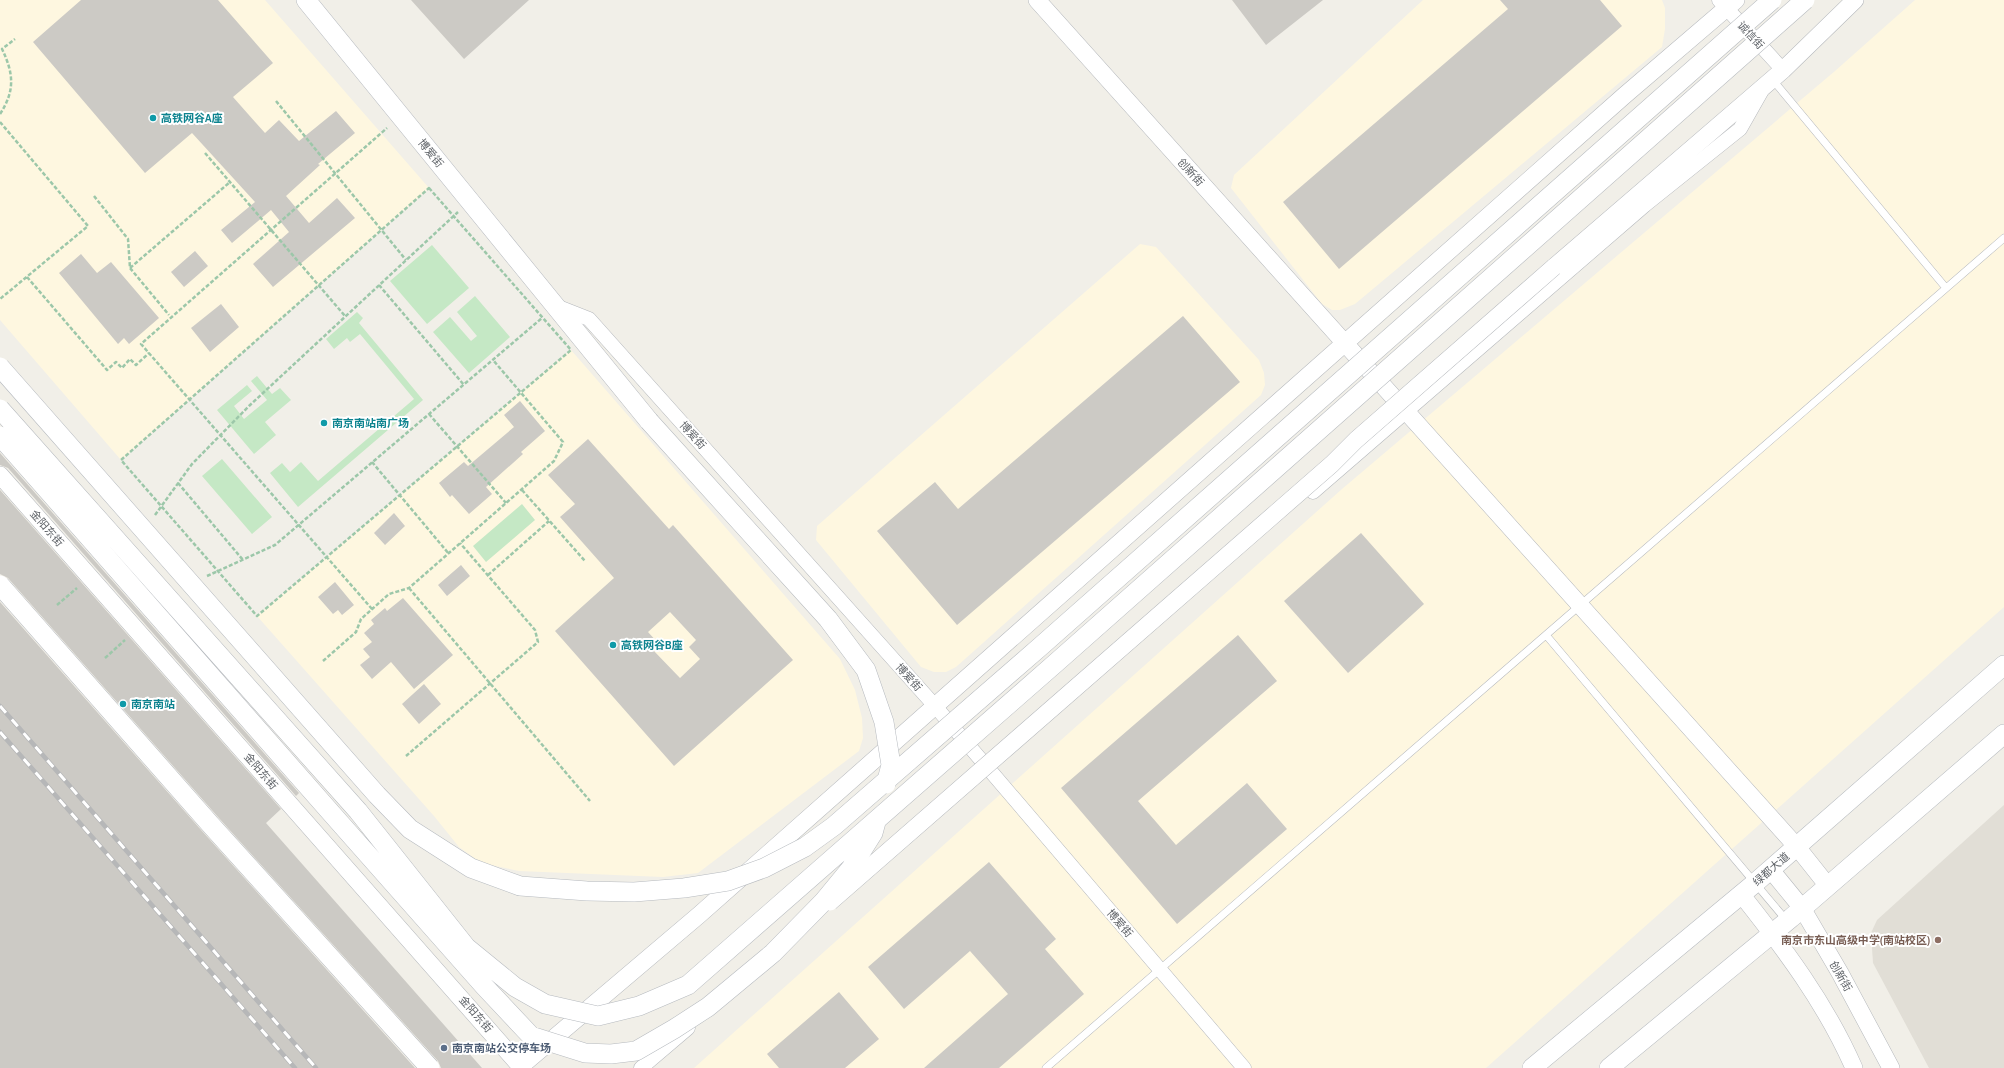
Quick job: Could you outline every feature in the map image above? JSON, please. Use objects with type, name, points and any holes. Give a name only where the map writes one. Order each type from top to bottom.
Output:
[{"type":"main road","name":"博爱街","points":[[0,436],[484,986],[531,1036],[585,1053],[611,1054],[636,1051],[708,1008],[773,953],[824,902],[851,868],[873,833],[891,765],[884,722],[866,670],[828,619],[549,312],[306,0]]},
{"type":"main road","points":[[0,367],[382,801],[410,829],[471,868],[520,886],[634,892],[684,888],[728,881],[764,868],[805,847],[834,826],[1035,651],[1772,0]]},
{"type":"main road","points":[[0,409],[358,811],[466,947],[515,987],[545,1004],[598,1016],[639,1006],[688,985],[1058,661],[1805,0]]},
{"type":"main road","points":[[0,585],[215,829],[430,1068]]},
{"type":"main road","name":"绿都大道","points":[[1532,1068],[1748,889],[2004,665]]},
{"type":"main road","points":[[1609,1068],[1787,921],[2004,734]]},
{"type":"street","name":"创新街","points":[[1037,0],[1344,344],[1797,847],[1828,886]]},
{"type":"street","points":[[773,953],[1326,469],[1356,440],[1773,78],[1855,0]]},
{"type":"street","points":[[522,1067],[699,915],[1625,96],[1728,3]]},
{"type":"street","name":"诚信街","points":[[1728,3],[1773,78]]},
{"type":"street","points":[[642,1068],[1645,205],[1740,129],[1773,78]]},
{"type":"street","name":"博爱街","points":[[549,312],[589,319],[935,706],[1244,1068]]},
{"type":"street","name":"金阳东街","points":[[0,475],[522,1067]]},
{"type":"street","name":"创新街","points":[[1770,870],[1802,908],[1840,973],[1890,1068]]},
{"type":"street","points":[[1748,889],[1772,933],[1829,1017],[1854,1068]]},
{"type":"lane","points":[[1773,78],[1946,288]]},
{"type":"lane","points":[[1046,1068],[2004,238]]},
{"type":"lane","points":[[1546,635],[1748,889],[1787,921]]},
{"type":"path","points":[[0,114],[9,101],[11,89],[11,72],[2,49],[15,39]]},
{"type":"path","points":[[276,101],[406,260]]},
{"type":"path","points":[[0,122],[88,226],[0,299]]},
{"type":"path","points":[[372,609],[141,344],[388,128]]},
{"type":"path","points":[[205,153],[345,316]]},
{"type":"path","points":[[130,268],[230,182]]},
{"type":"path","points":[[428,188],[453,216],[549,312],[571,350],[257,616],[121,460],[428,188]]},
{"type":"path","points":[[94,196],[128,238],[130,268],[169,315]]},
{"type":"path","points":[[154,516],[192,464],[221,434],[453,216]]},
{"type":"path","points":[[27,277],[107,370],[116,362],[122,368],[130,360],[136,365],[149,353]]},
{"type":"path","points":[[379,285],[464,385]]},
{"type":"path","points":[[191,583],[275,545],[549,312]]},
{"type":"path","points":[[323,661],[356,632],[361,619],[372,609],[390,594],[409,588],[554,461],[563,442],[493,360]]},
{"type":"path","points":[[429,414],[506,503]]},
{"type":"path","points":[[372,462],[449,554]]},
{"type":"path","points":[[178,483],[243,560]]},
{"type":"path","points":[[522,490],[585,561]]},
{"type":"path","points":[[488,575],[550,521]]},
{"type":"path","points":[[406,756],[538,642],[535,630],[460,543]]},
{"type":"path","points":[[57,605],[90,577]]},
{"type":"path","points":[[409,588],[590,801]]},
{"type":"path","points":[[105,658],[137,630]]},
{"type":"shaded area","points":[[0,0],[265,0],[429,188],[121,460],[0,320]]},
{"type":"shaded area","points":[[1423,0],[1662,0],[1665,8],[1665,29],[1662,47],[1355,304],[1340,310],[1332,310],[1322,304],[1231,188],[1234,175]]},
{"type":"shaded area","points":[[1915,0],[2004,0],[2004,607],[1486,1068],[694,1068],[1342,489],[1835,71]]},
{"type":"shaded area","points":[[1140,244],[1156,247],[1259,360],[1264,373],[1265,385],[1261,395],[956,667],[946,672],[934,672],[921,667],[816,540],[817,526]]},
{"type":"shaded area","name":"高铁网谷B座","points":[[571,350],[840,659],[855,690],[862,718],[863,738],[859,751],[698,873],[663,877],[519,871],[481,863],[459,847],[434,816],[257,616]]},
{"type":"shaded area","name":"南京市东山高级中学(南站校区)","points":[[2004,805],[2004,1068],[1929,1068],[1873,963],[1871,933],[1877,920]]},
{"type":"green space","points":[[432,245],[469,288],[427,324],[390,281]]},
{"type":"green space","points":[[475,296],[510,337],[469,373],[433,332],[450,317],[471,341],[477,336],[457,312]]},
{"type":"green space","points":[[357,312],[363,318],[359,323],[423,400],[298,507],[270,473],[282,463],[290,472],[301,462],[318,481],[414,399],[360,334],[350,342],[347,338],[334,349],[326,339]]},
{"type":"green space","points":[[257,376],[272,394],[280,388],[291,400],[265,422],[276,435],[254,454],[217,410],[247,385],[252,391],[234,406],[244,419],[267,400],[251,381]]},
{"type":"green space","points":[[222,459],[272,517],[252,534],[202,476]]},
{"type":"green space","points":[[522,504],[535,520],[486,562],[473,546]]},
{"type":"building","name":"高铁网谷A座","points":[[81,0],[218,0],[273,63],[233,97],[265,133],[279,120],[299,141],[336,111],[355,133],[318,164],[320,165],[286,196],[309,223],[337,198],[355,218],[273,287],[253,264],[289,232],[271,210],[232,243],[221,230],[255,202],[192,133],[145,173],[33,42]]},
{"type":"building","points":[[411,0],[529,0],[464,59]]},
{"type":"building","points":[[1232,0],[1323,0],[1266,45]]},
{"type":"building","points":[[1500,0],[1600,0],[1622,26],[1339,269],[1283,202],[1508,9]]},
{"type":"building","points":[[195,251],[208,266],[184,287],[171,272]]},
{"type":"building","points":[[81,254],[97,273],[111,262],[159,318],[129,344],[124,338],[118,344],[59,273]]},
{"type":"building","points":[[221,304],[239,327],[210,352],[191,328]]},
{"type":"building","points":[[1183,316],[1240,382],[957,625],[877,531],[935,482],[958,509]]},
{"type":"building","points":[[520,401],[545,431],[521,452],[523,454],[486,487],[492,494],[469,514],[452,495],[450,497],[439,483],[464,462],[468,466],[514,427],[504,415]]},
{"type":"building","name":"高铁网谷B座","points":[[588,439],[669,529],[673,525],[793,660],[674,766],[555,631],[614,578],[560,517],[575,504],[548,475]],"holes":[[[670,612],[696,640],[689,647],[700,659],[680,678],[653,650],[659,644],[648,632]]]},
{"type":"building","points":[[0,453],[299,793],[296,796],[8,468],[0,465]]},
{"type":"building","points":[[0,490],[281,809],[266,823],[482,1068],[441,1068],[438,1061],[218,817],[8,578],[0,574]]},
{"type":"building","points":[[394,513],[405,526],[385,545],[374,533]]},
{"type":"building","points":[[1361,533],[1424,604],[1348,673],[1284,601]]},
{"type":"building","points":[[461,565],[470,576],[447,596],[438,585]]},
{"type":"building","points":[[335,582],[354,605],[342,615],[338,610],[333,614],[318,597]]},
{"type":"building","points":[[403,598],[453,655],[414,689],[391,662],[372,679],[360,665],[370,657],[363,649],[372,642],[364,633],[374,624],[371,620],[385,608],[387,611]]},
{"type":"building","name":"南京南站","points":[[0,602],[202,831],[415,1068],[0,1068]]},
{"type":"building","points":[[1238,635],[1277,681],[1138,801],[1176,845],[1247,783],[1287,829],[1177,924],[1061,788]]},
{"type":"building","points":[[424,684],[441,704],[419,724],[402,704]]},
{"type":"building","points":[[989,862],[1056,939],[1045,949],[1084,994],[999,1068],[924,1068],[1008,994],[970,951],[904,1009],[868,967]]},
{"type":"building","points":[[839,992],[879,1039],[845,1068],[779,1068],[767,1054]]},
{"type":"railway","points":[[0,706],[316,1068]]},
{"type":"railway","points":[[0,732],[295,1068]]},
{"type":"place","name":"高铁网谷A座","points":[[153,118]]},
{"type":"place","name":"南京南站南广场","points":[[324,423]]},
{"type":"place","name":"高铁网谷B座","points":[[613,645]]},
{"type":"place","name":"南京南站","points":[[123,704]]},
{"type":"place","name":"南京市东山高级中学(南站校区)","points":[[1938,940]]},
{"type":"place","name":"南京南站公交停车场","points":[[444,1048]]}]
